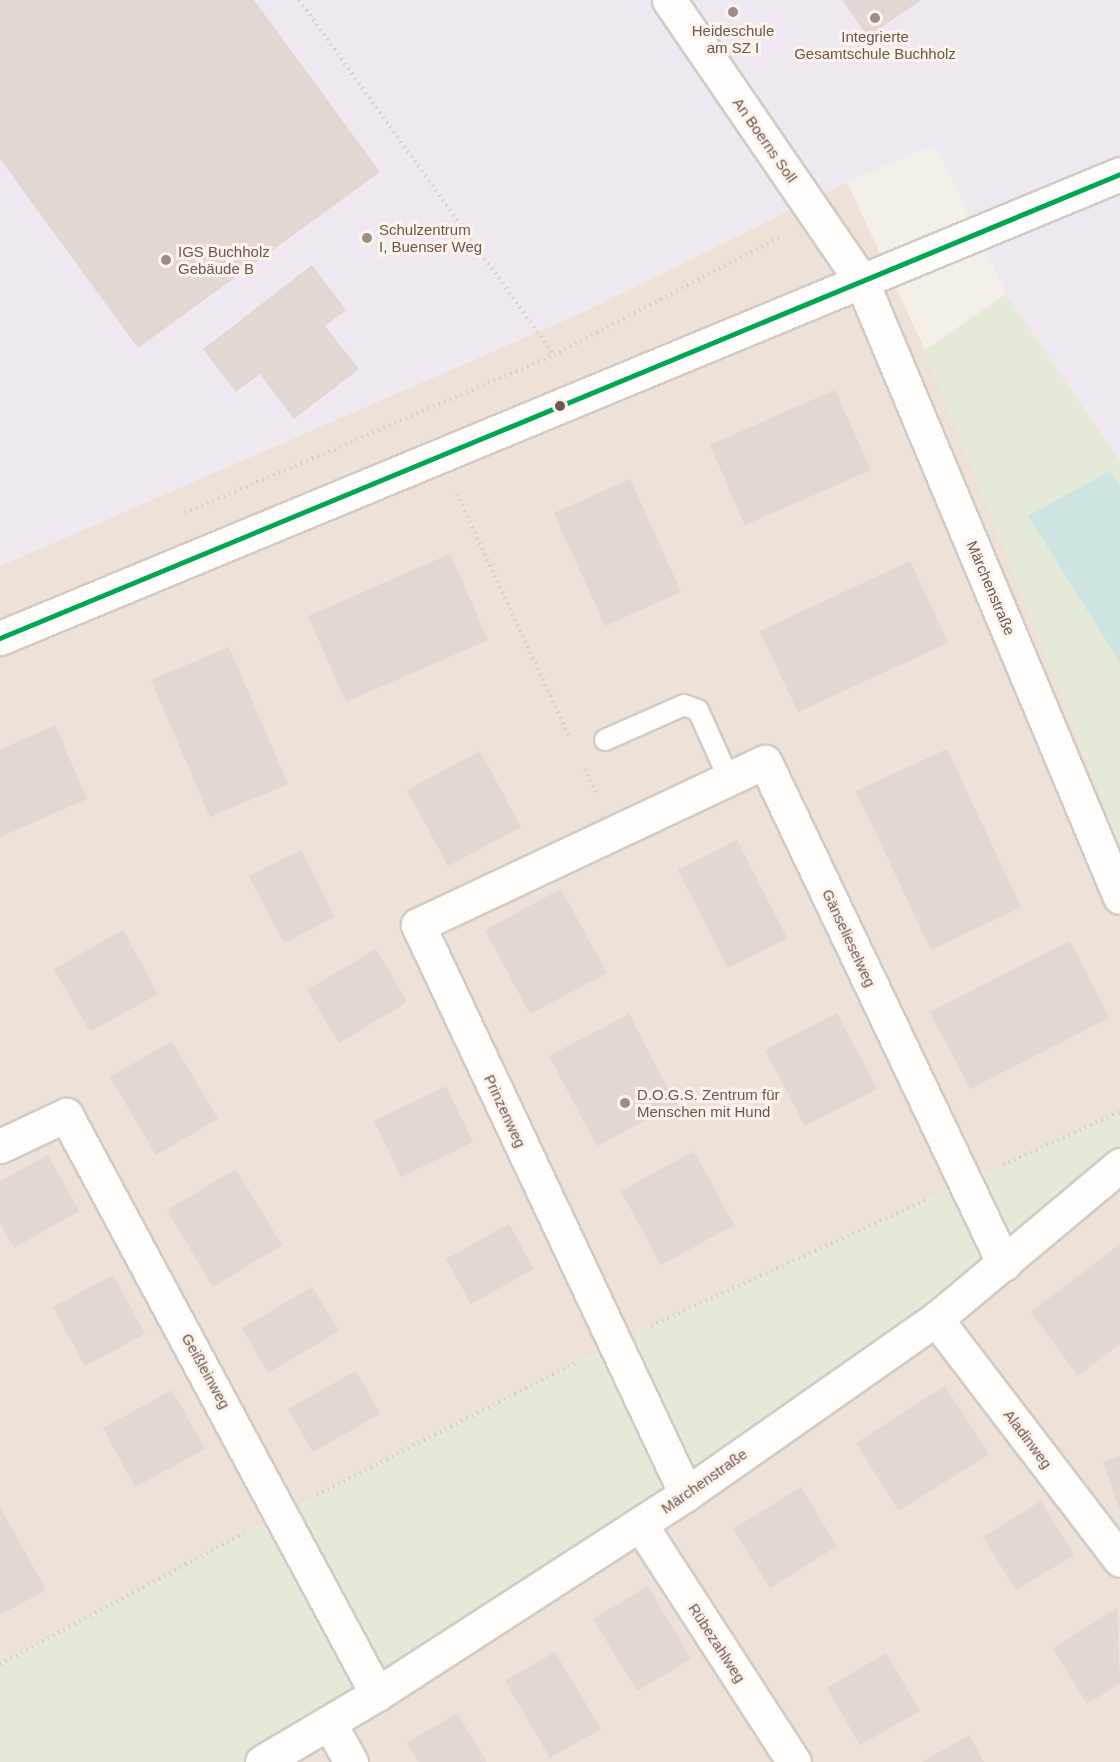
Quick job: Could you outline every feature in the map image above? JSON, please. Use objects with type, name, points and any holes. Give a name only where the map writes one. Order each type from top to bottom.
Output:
[{"type":"street","name":"An Boerns Soll","points":[[669,0],[861,280]]},
{"type":"street","points":[[0,638],[1120,174]]},
{"type":"street","name":"Märchenstraße","points":[[861,280],[1120,897]]},
{"type":"street","name":"Gänselieselweg","points":[[614,831],[765,762],[1004,1264]]},
{"type":"street","name":"Prinzenweg","points":[[614,831],[417,925],[686,1494]]},
{"type":"street","name":"Geißleinweg","points":[[0,1146],[66,1115],[283,1512],[377,1694]]},
{"type":"street","name":"Märchenstraße","points":[[262,1762],[377,1694],[686,1494],[936,1319],[1120,1165]]},
{"type":"street","name":"Aladinweg","points":[[936,1319],[1120,1560]]},
{"type":"street","name":"Rübezahlweg","points":[[640,1524],[795,1762]]},
{"type":"street","points":[[329,1724],[351,1762]]},
{"type":"lane","points":[[605,740],[684,705],[698,710],[729,779]]},
{"type":"path","points":[[299,0],[554,355]]},
{"type":"path","points":[[174,518],[554,355],[818,217]]},
{"type":"path","points":[[439,455],[574,745]]},
{"type":"path","points":[[584,767],[614,831]]},
{"type":"path","points":[[0,1664],[283,1512],[614,1343],[1120,1112]]},
{"type":"shaded area","name":"Schulzentrum I, Buenser Weg","points":[[0,0],[1120,0],[1120,461],[1006,294],[935,145],[847,182],[588,310],[0,566]]},
{"type":"shaded area","points":[[847,182],[925,350],[1120,843],[1120,1112],[614,1343],[283,1513],[0,1664],[0,566],[588,310]]},
{"type":"shaded area","points":[[1110,471],[1120,486],[1120,663],[1028,516]]},
{"type":"shaded area","points":[[1120,1165],[1120,1762],[262,1762]]},
{"type":"green space","points":[[1006,294],[1120,461],[1120,843],[925,350]]},
{"type":"green space","points":[[1120,1112],[1120,1165],[1004,1264],[262,1762],[0,1762],[0,1664],[283,1513],[614,1343]]},
{"type":"building","name":"IGS Buchholz Gebäude B","points":[[0,0],[254,0],[380,172],[138,348],[0,159]]},
{"type":"building","name":"Integrierte Gesamtschule Buchholz","points":[[842,0],[921,0],[868,37]]},
{"type":"building","points":[[312,265],[346,310],[325,326],[359,369],[294,419],[260,374],[236,392],[203,349]]},
{"type":"building","points":[[835,390],[871,470],[745,525],[710,445]]},
{"type":"building","points":[[630,479],[681,592],[605,626],[554,513]]},
{"type":"building","points":[[450,554],[488,640],[346,702],[308,616]]},
{"type":"building","points":[[910,561],[948,643],[798,712],[760,631]]},
{"type":"building","points":[[229,647],[288,784],[210,817],[151,680]]},
{"type":"building","points":[[55,725],[87,799],[0,837],[0,750]]},
{"type":"building","points":[[947,749],[1021,907],[931,950],[856,791]]},
{"type":"building","points":[[480,751],[521,827],[448,866],[407,790]]},
{"type":"building","points":[[737,840],[787,938],[728,968],[678,870]]},
{"type":"building","points":[[301,850],[335,917],[284,943],[249,876]]},
{"type":"building","points":[[561,889],[607,973],[530,1014],[485,930]]},
{"type":"building","points":[[123,930],[158,994],[90,1032],[54,969]]},
{"type":"building","points":[[1070,941],[1109,1018],[970,1089],[930,1012]]},
{"type":"building","points":[[376,949],[407,1002],[339,1043],[307,990]]},
{"type":"building","points":[[837,1013],[877,1089],[805,1126],[765,1050]]},
{"type":"building","points":[[629,1014],[676,1104],[597,1146],[549,1056]]},
{"type":"building","points":[[172,1041],[218,1119],[156,1155],[110,1077]]},
{"type":"building","points":[[446,1086],[473,1142],[401,1177],[374,1121]]},
{"type":"building","points":[[694,1151],[734,1225],[661,1265],[621,1191]]},
{"type":"building","points":[[48,1155],[79,1211],[14,1248],[0,1223],[0,1181]]},
{"type":"building","points":[[236,1169],[282,1245],[213,1287],[167,1210]]},
{"type":"building","points":[[509,1224],[534,1269],[471,1304],[446,1259]]},
{"type":"building","points":[[1120,1244],[1120,1344],[1078,1376],[1031,1312]]},
{"type":"building","points":[[113,1275],[145,1334],[85,1366],[53,1307]]},
{"type":"building","points":[[312,1287],[339,1331],[268,1373],[242,1328]]},
{"type":"building","points":[[356,1371],[380,1414],[313,1452],[288,1409]]},
{"type":"building","points":[[945,1386],[989,1454],[899,1511],[856,1443]]},
{"type":"building","points":[[172,1390],[205,1449],[135,1487],[103,1428]]},
{"type":"building","points":[[1120,1456],[1120,1511],[1103,1462]]},
{"type":"building","points":[[801,1487],[837,1546],[770,1588],[733,1529]]},
{"type":"building","points":[[1041,1501],[1074,1555],[1016,1590],[983,1537]]},
{"type":"building","points":[[0,1507],[46,1590],[0,1615]]},
{"type":"building","points":[[648,1586],[691,1659],[637,1691],[593,1619]]},
{"type":"building","points":[[1117,1608],[1120,1683],[1087,1704],[1053,1648]]},
{"type":"building","points":[[555,1652],[601,1729],[550,1758],[505,1681]]},
{"type":"building","points":[[886,1653],[920,1711],[860,1745],[827,1688]]},
{"type":"building","points":[[457,1713],[487,1762],[419,1762],[407,1743]]},
{"type":"building","points":[[969,1735],[984,1762],[922,1762]]},
{"type":"transit line","points":[[0,638],[1120,174]]},
{"type":"place","name":"Heideschule am SZ I","points":[[733,12]]},
{"type":"place","name":"Integrierte Gesamtschule Buchholz","points":[[875,18]]},
{"type":"place","name":"Schulzentrum I, Buenser Weg","points":[[367,238]]},
{"type":"place","name":"IGS Buchholz Gebäude B","points":[[166,260]]},
{"type":"place","name":"D.O.G.S. Zentrum für Menschen mit Hund","points":[[625,1103]]}]
